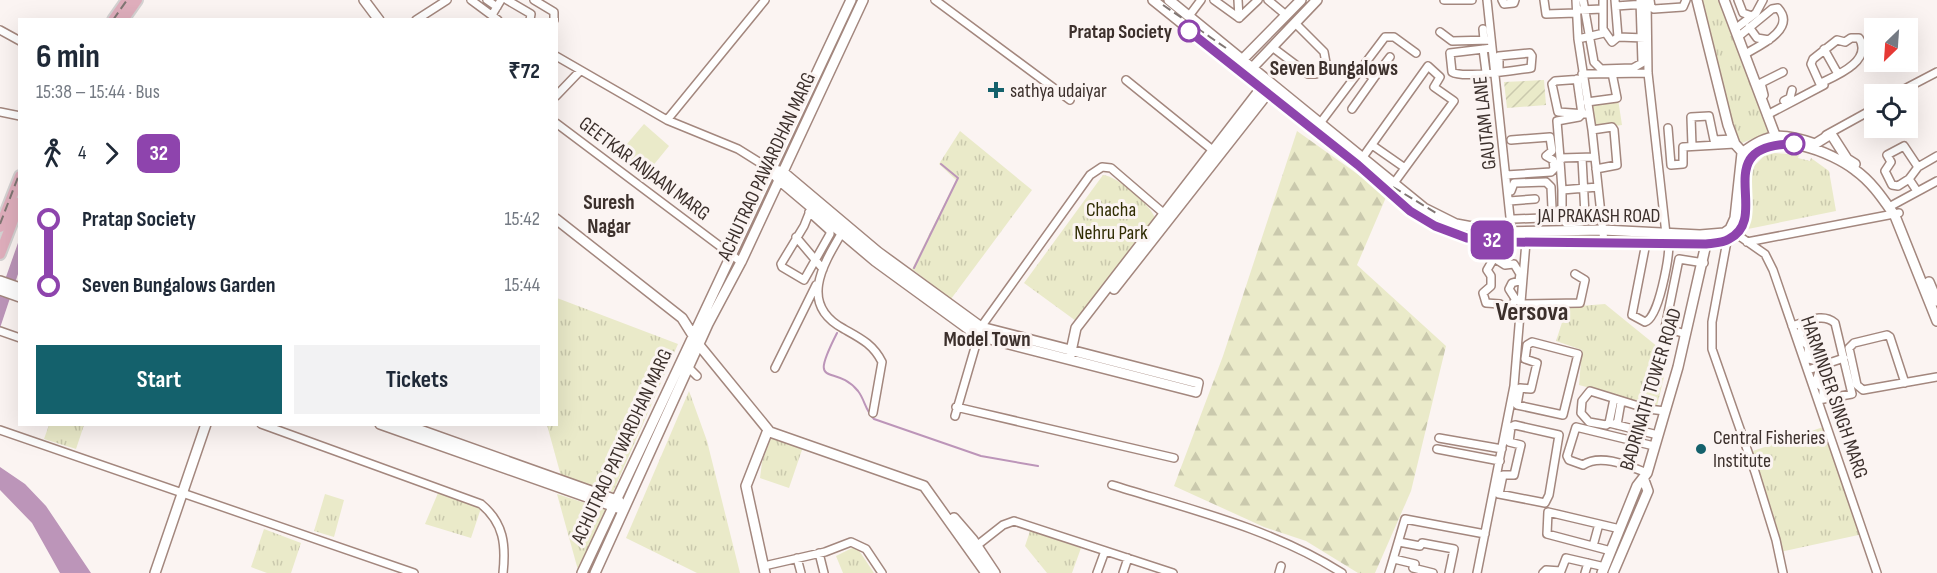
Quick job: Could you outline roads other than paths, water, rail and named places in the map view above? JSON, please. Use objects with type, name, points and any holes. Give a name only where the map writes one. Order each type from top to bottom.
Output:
[{"type":"main road","points":[[114,18],[126,0]]},
{"type":"main road","points":[[124,18],[137,0]]},
{"type":"main road","points":[[364,0],[378,18]]},
{"type":"main road","name":"ACHUTRAO PAWARDHAN MARG","points":[[692,334],[850,0]]},
{"type":"main road","name":"ACHUTRAO PAWARDHAN MARG","points":[[699,345],[741,262],[863,0]]},
{"type":"main road","name":"JAI PRAKASH ROAD","points":[[1153,0],[1422,219],[1457,235],[1513,236],[1572,227],[1706,244],[1729,234]]},
{"type":"main road","name":"JAI PRAKASH ROAD","points":[[1169,0],[1254,66],[1424,208],[1444,219],[1478,230],[1513,236],[1526,242],[1646,243],[1729,234]]},
{"type":"main road","points":[[1243,59],[1301,0]]},
{"type":"main road","points":[[1254,66],[1317,0]]},
{"type":"main road","points":[[1697,0],[1734,141],[1746,156]]},
{"type":"main road","points":[[1726,1],[1775,135]]},
{"type":"main road","points":[[1171,16],[1178,7]]},
{"type":"main road","points":[[1071,352],[1072,336],[1076,328],[1265,90]]},
{"type":"main road","points":[[1746,156],[1765,146],[1775,144],[1814,146],[1831,134],[1847,159],[1876,181],[1894,210],[1937,301]]},
{"type":"main road","points":[[1729,234],[1735,218],[1746,156],[1759,140],[1775,135],[1787,136],[1814,146],[1855,170],[1894,210]]},
{"type":"main road","points":[[770,169],[979,332],[1071,352],[1198,383],[1196,392],[1071,352]]},
{"type":"main road","points":[[781,176],[810,209],[845,227]]},
{"type":"main road","points":[[0,227],[18,181]]},
{"type":"main road","points":[[0,254],[18,207]]},
{"type":"main road","points":[[558,221],[682,318],[699,345],[768,430],[925,481],[994,573]]},
{"type":"main road","name":"BADRINATH TOWER ROAD","points":[[1606,571],[1611,551],[1637,486],[1645,477],[1658,435],[1704,263],[1706,244]]},
{"type":"main road","points":[[1923,274],[1937,321]]},
{"type":"main road","points":[[1,286],[18,288]]},
{"type":"main road","points":[[1,286],[18,296]]},
{"type":"main road","name":"ACHUTRAO PATWARDHAN MARG","points":[[582,573],[692,334]]},
{"type":"main road","name":"ACHUTRAO PATWARDHAN MARG","points":[[595,573],[699,345]]},
{"type":"main road","points":[[155,573],[205,426]]},
{"type":"main road","points":[[386,426],[614,503]]},
{"type":"main road","points":[[408,426],[625,507]]},
{"type":"main road","points":[[764,569],[746,486],[768,430]]},
{"type":"main road","points":[[1606,571],[1648,491],[1645,477]]},
{"type":"main road","points":[[974,548],[986,573]]},
{"type":"street","points":[[419,18],[447,0]]},
{"type":"street","points":[[471,0],[494,18],[499,3],[487,0]]},
{"type":"street","points":[[507,0],[531,14],[530,18]]},
{"type":"street","points":[[519,8],[523,0]]},
{"type":"street","points":[[534,0],[554,12],[554,18]]},
{"type":"street","points":[[667,120],[765,0]]},
{"type":"street","points":[[935,0],[1070,100]]},
{"type":"street","points":[[1189,16],[1201,0]]},
{"type":"street","points":[[1214,0],[1239,18]]},
{"type":"street","points":[[1238,0],[1239,18]]},
{"type":"street","points":[[1239,18],[1258,0]]},
{"type":"street","points":[[1268,0],[1286,15]]},
{"type":"street","points":[[1444,0],[1472,0]]},
{"type":"street","name":"GAUTAM LANE","points":[[1487,0],[1489,43],[1497,71],[1513,236]]},
{"type":"street","points":[[1502,0],[1504,4],[1514,3],[1515,0]]},
{"type":"street","points":[[1544,0],[1546,14],[1602,9]]},
{"type":"street","points":[[1576,0],[1581,78],[1586,114],[1592,130],[1604,242]]},
{"type":"street","points":[[1583,0],[1594,62],[1599,68],[1612,74],[1640,65],[1645,38]]},
{"type":"street","points":[[1603,0],[1604,33],[1612,42],[1618,37],[1645,38]]},
{"type":"street","points":[[1618,37],[1616,3],[1645,2],[1654,9],[1683,7],[1686,0]]},
{"type":"street","points":[[1738,0],[1743,13],[1752,16]]},
{"type":"street","points":[[1736,33],[1752,16],[1762,0]]},
{"type":"street","points":[[1645,2],[1648,73],[1671,240],[1669,261],[1653,315],[1645,322],[1634,319],[1632,315],[1646,243]]},
{"type":"street","points":[[1736,33],[1778,8],[1783,18],[1776,35],[1745,54]]},
{"type":"street","points":[[1272,47],[1308,74],[1316,74],[1326,63],[1324,52],[1295,23]]},
{"type":"street","points":[[1749,27],[1757,38],[1769,40]]},
{"type":"street","points":[[1483,29],[1489,43]]},
{"type":"street","points":[[0,30],[18,40]]},
{"type":"street","points":[[1440,32],[1452,42],[1489,43]]},
{"type":"street","points":[[1578,39],[1604,33]]},
{"type":"street","points":[[1321,122],[1385,37],[1394,37],[1416,53]]},
{"type":"street","points":[[1768,111],[1796,92],[1822,83],[1856,63],[1862,42],[1856,37],[1845,42],[1837,40],[1824,49],[1811,64],[1822,83],[1824,85],[1768,111]]},
{"type":"street","points":[[1489,43],[1484,49],[1449,55],[1452,72],[1455,74],[1486,72],[1531,68],[1532,56],[1530,53],[1499,56],[1497,71]]},
{"type":"street","points":[[1484,49],[1486,72]]},
{"type":"street","points":[[1824,49],[1838,74]]},
{"type":"street","points":[[558,57],[667,120],[738,149],[770,169]]},
{"type":"street","points":[[1352,109],[1390,57]]},
{"type":"street","points":[[1363,158],[1428,66],[1440,77],[1434,87],[1454,101],[1394,183]]},
{"type":"street","points":[[1361,69],[1374,78]]},
{"type":"street","points":[[558,94],[580,70]]},
{"type":"street","points":[[1768,111],[1761,83],[1783,72]]},
{"type":"street","points":[[1914,84],[1937,72]]},
{"type":"street","points":[[1582,158],[1585,217],[1582,222],[1572,227],[1562,219],[1560,161],[1562,159],[1556,123],[1560,116],[1553,82],[1612,74],[1648,73]]},
{"type":"street","points":[[1587,102],[1617,98],[1612,74]]},
{"type":"street","points":[[1581,78],[1587,102],[1586,114]]},
{"type":"street","points":[[1126,81],[1217,153]]},
{"type":"street","points":[[0,112],[18,116]]},
{"type":"street","points":[[1560,116],[1579,117],[1586,114]]},
{"type":"street","points":[[1814,146],[1822,137],[1864,114]]},
{"type":"street","points":[[1692,146],[1691,117],[1709,116],[1713,139],[1734,141]]},
{"type":"street","name":"GEETKAR ANJAAN MARG","points":[[558,124],[741,262]]},
{"type":"street","points":[[1592,130],[1612,127],[1614,130],[1617,165],[1596,169]]},
{"type":"street","points":[[1668,128],[1671,165],[1683,164],[1682,148],[1734,141]]},
{"type":"street","points":[[1506,176],[1554,170],[1553,160],[1546,156],[1552,151],[1550,137],[1511,140]]},
{"type":"street","points":[[1372,145],[1405,168]]},
{"type":"street","points":[[1918,167],[1904,146],[1887,155],[1891,162],[1884,171],[1892,185],[1898,186],[1910,178],[1918,167],[1937,156]]},
{"type":"street","points":[[1562,159],[1595,157]]},
{"type":"street","points":[[955,416],[979,332],[1080,185],[1102,167],[1111,168],[1167,216]]},
{"type":"street","points":[[1910,178],[1917,191]]},
{"type":"street","points":[[1747,242],[1894,210],[1917,191],[1937,181]]},
{"type":"street","points":[[1513,236],[1514,219],[1510,201],[1511,188],[1514,183],[1546,182],[1551,187],[1552,208],[1547,216],[1514,219]]},
{"type":"street","points":[[1562,190],[1598,187]]},
{"type":"street","points":[[1510,201],[1535,199]]},
{"type":"street","points":[[810,209],[830,231],[804,279],[782,267],[796,237],[804,226],[810,209]]},
{"type":"street","points":[[775,368],[845,227]]},
{"type":"street","points":[[1729,234],[1713,322],[1712,349],[1755,471],[1776,540],[1783,573]]},
{"type":"street","name":"HARMINDER SINGH MARG","points":[[1729,234],[1765,254],[1821,400],[1877,573]]},
{"type":"street","points":[[796,237],[824,269]]},
{"type":"street","points":[[1671,240],[1679,259],[1665,327],[1686,334]]},
{"type":"street","points":[[1526,242],[1516,357],[1519,406],[1563,415],[1578,354],[1532,342],[1527,345],[1526,359]]},
{"type":"street","points":[[1494,258],[1499,259],[1505,266],[1514,264],[1522,273],[1519,281],[1512,283],[1509,289],[1515,300],[1507,309],[1500,304],[1486,303],[1483,293],[1491,286],[1491,276],[1487,270],[1494,258]]},
{"type":"street","points":[[1679,259],[1704,263]]},
{"type":"street","points":[[1521,304],[1580,303],[1585,280],[1575,274]]},
{"type":"street","points":[[817,282],[822,311],[838,326],[869,343],[882,362],[873,412]]},
{"type":"street","points":[[1792,326],[1817,318],[1833,321],[1852,394],[1821,400],[1823,388],[1816,382],[1817,361],[1807,356],[1808,346],[1800,338],[1799,330],[1802,323]]},
{"type":"street","points":[[2,331],[18,337]]},
{"type":"street","points":[[1905,383],[1887,335],[1854,343],[1849,348],[1857,385],[1863,390],[1905,383],[1937,377]]},
{"type":"street","points":[[1516,357],[1537,363],[1531,389],[1517,387]]},
{"type":"street","points":[[1808,370],[1844,358]]},
{"type":"street","points":[[680,360],[698,376]]},
{"type":"street","points":[[1507,441],[1517,387]]},
{"type":"street","points":[[1658,435],[1609,423],[1595,424],[1584,419],[1581,407],[1590,391],[1664,414]]},
{"type":"street","points":[[1609,423],[1618,400]]},
{"type":"street","points":[[1617,425],[1618,400]]},
{"type":"street","points":[[956,407],[1174,458]]},
{"type":"street","points":[[1641,430],[1647,409]]},
{"type":"street","points":[[1515,425],[1559,435],[1548,501],[1545,503],[1499,494],[1502,449],[1511,428],[1515,425]]},
{"type":"street","points":[[266,426],[481,504],[493,514],[502,532],[505,551],[503,573]]},
{"type":"street","points":[[1645,477],[1629,466],[1595,459],[1583,465],[1569,460],[1567,456],[1576,427],[1654,446]]},
{"type":"street","points":[[0,430],[183,491],[414,573]]},
{"type":"street","points":[[1439,438],[1502,449]]},
{"type":"street","points":[[1500,475],[1514,476],[1521,445],[1507,441]]},
{"type":"street","points":[[1629,466],[1637,441]]},
{"type":"street","points":[[1437,449],[1500,461]]},
{"type":"street","points":[[1477,573],[1500,475]]},
{"type":"street","points":[[1112,484],[1235,524],[1313,554],[1342,573]]},
{"type":"street","points":[[1611,551],[1547,534],[1548,512],[1620,529]]},
{"type":"street","points":[[1389,573],[1405,519],[1485,534]]},
{"type":"street","points":[[974,548],[1003,525],[1014,521],[1173,573]]},
{"type":"street","points":[[1593,546],[1599,524]]},
{"type":"street","points":[[764,569],[851,542],[858,543],[866,549],[882,573]]},
{"type":"street","points":[[1399,542],[1420,546],[1422,543],[1454,549],[1449,573]]},
{"type":"street","points":[[1097,573],[1105,551]]},
{"type":"street","points":[[819,553],[824,573]]},
{"type":"street","points":[[797,558],[801,573]]},
{"type":"street","points":[[1123,573],[1128,558]]},
{"type":"street","points":[[1544,573],[1546,570],[1561,571],[1566,558],[1588,563],[1606,571]]},
{"type":"street","points":[[1394,559],[1415,564],[1413,568],[1433,573]]},
{"type":"street","points":[[1585,573],[1588,563]]},
{"type":"waterway","points":[[914,268],[958,178],[941,164]]},
{"type":"waterway","points":[[837,333],[828,351],[824,370],[849,383],[858,391],[874,419],[981,456],[1038,466]]},
{"type":"railway","points":[[114,18],[127,0]]},
{"type":"railway","points":[[1163,5],[1226,48]]},
{"type":"railway","points":[[0,224],[18,177]]},
{"type":"railway","points":[[1393,187],[1436,213]]},
{"type":"place","name":"Pratap Society","points":[[1189,31]]},
{"type":"place","name":"sathya udaiyar","points":[[996,90]]},
{"type":"place","name":"Central Fisheries Institute","points":[[1701,449]]},
{"type":"district","name":"Seven Bungalows","points":[[1334,68]]},
{"type":"district","name":"Suresh Nagar","points":[[609,214]]},
{"type":"district","name":"Versova","points":[[1532,311]]},
{"type":"district","name":"Model Town","points":[[987,339]]},
{"type":"park label","name":"Chacha Nehru Park","points":[[1111,220]]}]
